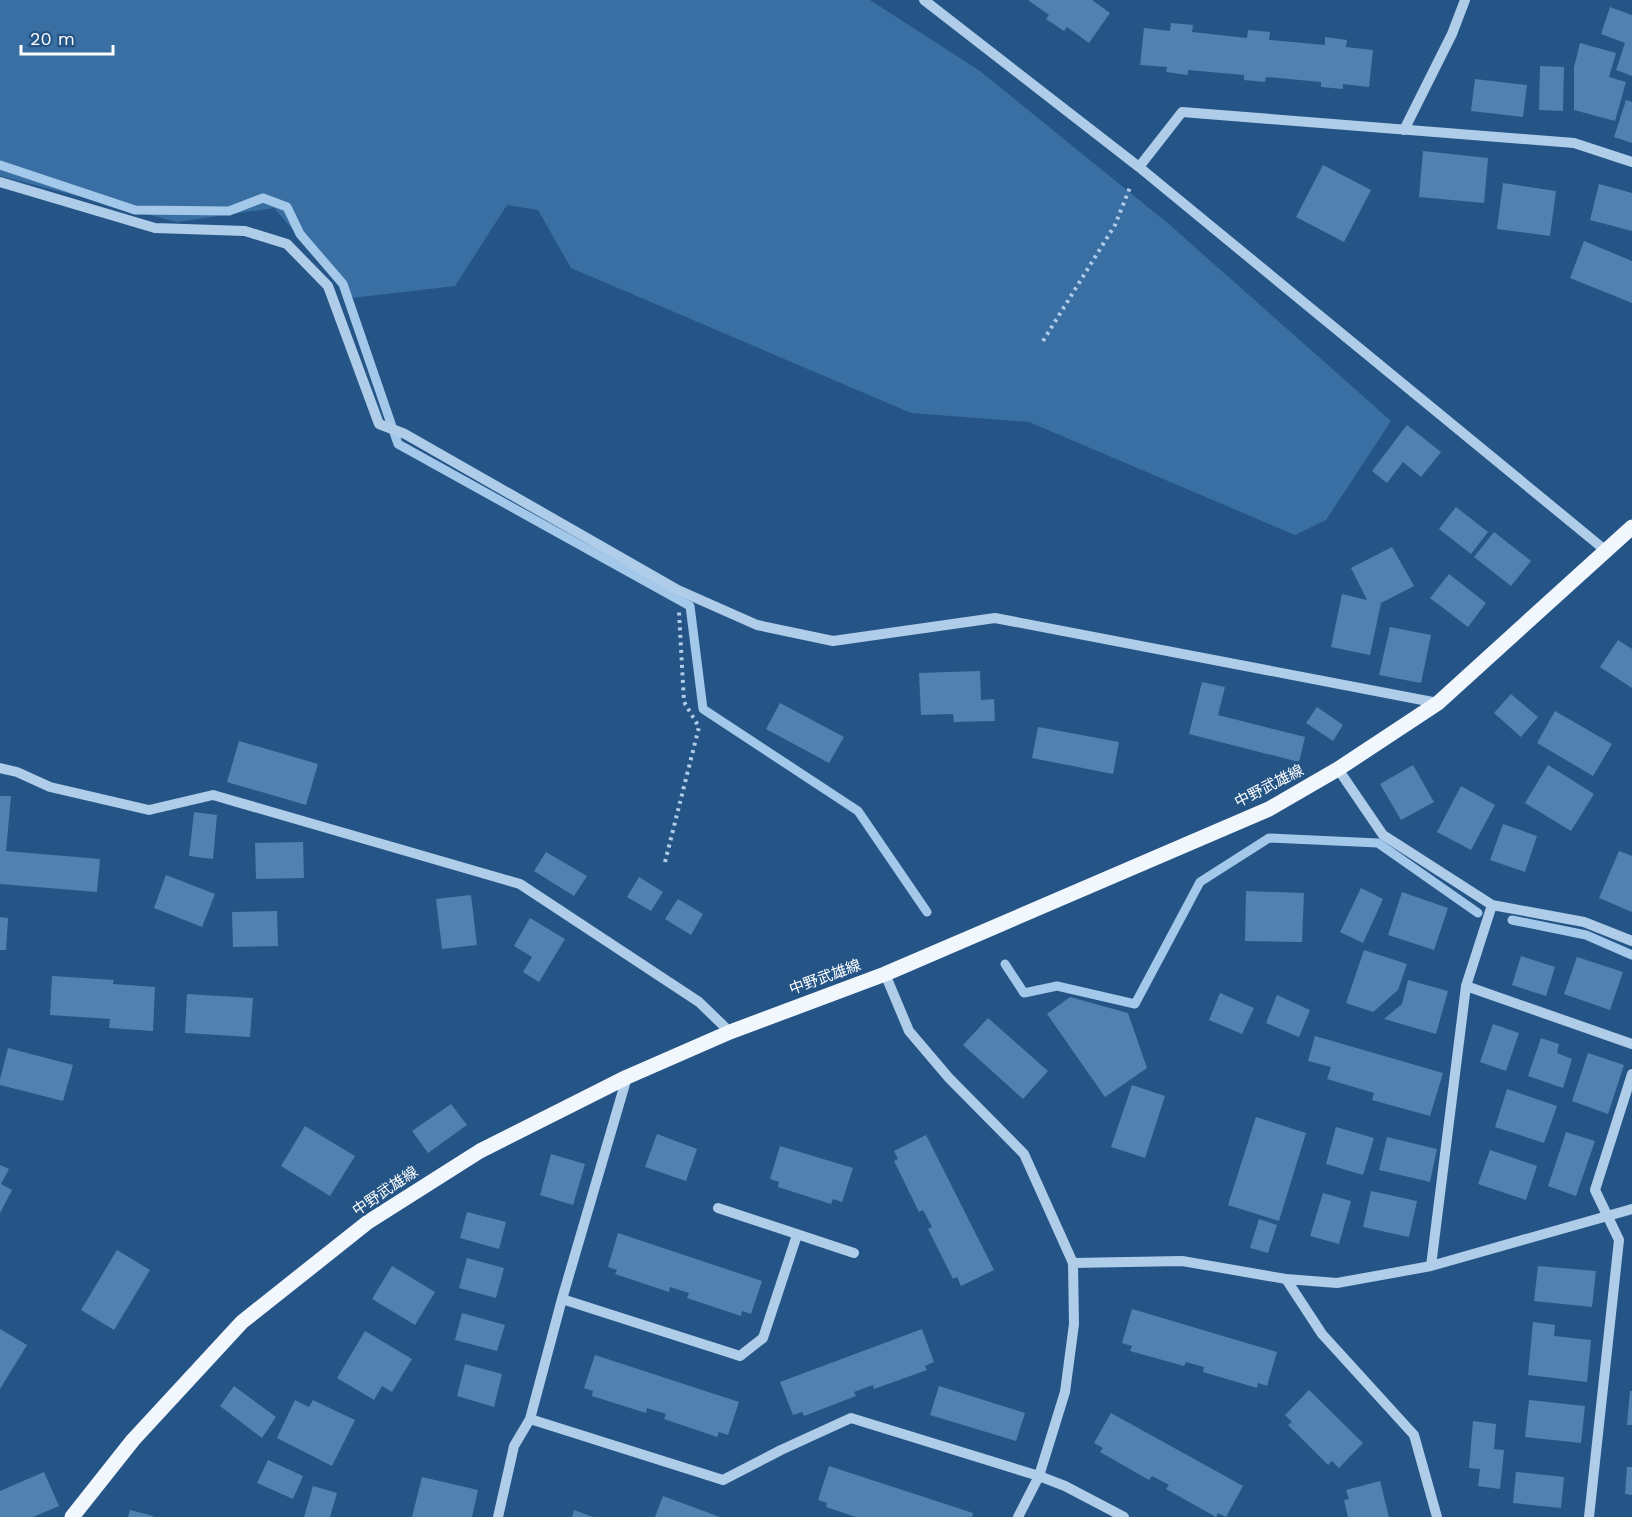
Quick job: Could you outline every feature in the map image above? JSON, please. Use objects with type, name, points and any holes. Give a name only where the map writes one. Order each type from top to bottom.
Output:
[{"type":"main road","name":"中野武雄線","points":[[72,1517],[133,1440],[243,1322],[368,1222],[480,1151],[627,1077],[730,1032],[885,975],[1269,809],[1338,769],[1438,703],[1632,526]]},
{"type":"street","points":[[924,0],[1139,167],[1605,550]]},
{"type":"street","points":[[1404,130],[1452,34],[1465,0]]},
{"type":"street","points":[[1139,167],[1182,112],[1574,143],[1632,162]]},
{"type":"street","points":[[0,182],[155,228],[245,231],[287,244],[328,286],[379,424],[405,434],[678,590],[757,626],[833,641],[995,618],[1438,703]]},
{"type":"street","points":[[0,768],[17,772],[50,787],[149,810],[213,795],[520,884],[699,1002],[730,1032]]},
{"type":"street","points":[[1338,769],[1383,835],[1492,905],[1584,922],[1632,941]]},
{"type":"street","points":[[1431,1266],[1466,986],[1492,905]]},
{"type":"street","points":[[885,975],[909,1031],[949,1078],[1024,1154],[1073,1263],[1074,1324],[1065,1392],[1039,1476],[1018,1517]]},
{"type":"street","points":[[1466,986],[1632,1044]]},
{"type":"street","points":[[1589,1517],[1619,1240],[1595,1190],[1632,1074]]},
{"type":"street","points":[[498,1517],[514,1446],[530,1419],[562,1299],[627,1077]]},
{"type":"street","points":[[718,1208],[854,1253]]},
{"type":"street","points":[[1073,1263],[1182,1261],[1286,1279],[1337,1283],[1431,1266],[1632,1209]]},
{"type":"street","points":[[562,1299],[740,1356],[763,1338],[797,1235]]},
{"type":"street","points":[[1286,1279],[1322,1334],[1414,1435],[1437,1517]]},
{"type":"street","points":[[530,1419],[723,1480],[851,1418],[1039,1476],[1065,1486],[1124,1517]]},
{"type":"path","points":[[1043,341],[1115,225],[1139,167]]},
{"type":"path","points":[[665,862],[699,727],[684,702],[679,608]]},
{"type":"shaded area","points":[[0,0],[870,0],[980,71],[1170,225],[1391,421],[1326,520],[1295,535],[1029,422],[911,413],[571,268],[538,210],[507,205],[455,286],[352,298],[274,208],[177,222],[0,176]]},
{"type":"building","points":[[1028,0],[1092,0],[1110,13],[1089,43],[1067,27],[1064,31],[1046,19],[1049,15]]},
{"type":"building","points":[[1610,7],[1632,15],[1632,76],[1616,70],[1625,43],[1601,34]]},
{"type":"building","points":[[1171,23],[1193,25],[1192,32],[1247,38],[1248,30],[1270,32],[1269,40],[1325,45],[1325,37],[1347,40],[1346,47],[1373,50],[1369,87],[1343,84],[1343,89],[1321,87],[1321,82],[1266,77],[1265,82],[1244,80],[1244,75],[1188,70],[1188,75],[1166,72],[1167,67],[1140,65],[1144,28],[1170,31]]},
{"type":"building","points":[[1580,43],[1616,53],[1609,77],[1626,82],[1615,121],[1574,110],[1574,67]]},
{"type":"building","points":[[1540,66],[1564,67],[1563,111],[1539,110]]},
{"type":"building","points":[[1475,79],[1527,85],[1523,117],[1471,111]]},
{"type":"building","points":[[1626,100],[1632,102],[1632,143],[1614,137]]},
{"type":"building","points":[[1423,151],[1488,158],[1484,203],[1419,197]]},
{"type":"building","points":[[1323,165],[1371,190],[1344,242],[1296,217]]},
{"type":"building","points":[[1503,183],[1556,191],[1550,236],[1497,229]]},
{"type":"building","points":[[1599,184],[1632,193],[1632,231],[1590,220]]},
{"type":"building","points":[[1584,241],[1632,261],[1632,303],[1570,278]]},
{"type":"building","points":[[1407,425],[1441,452],[1421,477],[1403,462],[1387,483],[1372,471]]},
{"type":"building","points":[[1456,507],[1488,532],[1471,554],[1439,529]]},
{"type":"building","points":[[1494,532],[1531,561],[1511,586],[1474,557]]},
{"type":"building","points":[[1392,547],[1414,586],[1381,603],[1370,655],[1331,647],[1342,594],[1367,600],[1351,568]]},
{"type":"building","points":[[1449,574],[1486,603],[1468,627],[1430,598]]},
{"type":"building","points":[[1390,627],[1431,635],[1421,683],[1379,675]]},
{"type":"building","points":[[1618,640],[1632,649],[1632,688],[1600,667]]},
{"type":"building","points":[[980,671],[981,700],[994,699],[995,721],[954,722],[953,714],[921,715],[919,673]]},
{"type":"building","points":[[1202,682],[1225,687],[1218,715],[1305,737],[1299,762],[1189,734]]},
{"type":"building","points":[[1511,694],[1538,717],[1521,737],[1494,713]]},
{"type":"building","points":[[780,703],[844,737],[829,763],[766,729]]},
{"type":"building","points":[[1317,707],[1343,725],[1333,741],[1306,723]]},
{"type":"building","points":[[1555,711],[1612,744],[1593,776],[1537,743]]},
{"type":"building","points":[[1038,727],[1119,742],[1113,774],[1032,758]]},
{"type":"building","points":[[239,741],[318,764],[306,805],[227,782]]},
{"type":"building","points":[[1413,765],[1434,802],[1401,820],[1380,784]]},
{"type":"building","points":[[1548,765],[1594,794],[1571,831],[1525,803]]},
{"type":"building","points":[[1461,786],[1495,805],[1471,850],[1437,832]]},
{"type":"building","points":[[0,796],[11,796],[6,851],[100,859],[97,892],[0,884]]},
{"type":"building","points":[[194,812],[217,815],[213,859],[189,856]]},
{"type":"building","points":[[1503,824],[1537,836],[1525,872],[1490,860]]},
{"type":"building","points":[[303,842],[304,878],[256,879],[255,843]]},
{"type":"building","points":[[1619,851],[1632,856],[1632,912],[1599,898]]},
{"type":"building","points":[[546,852],[587,876],[574,896],[534,871]]},
{"type":"building","points":[[166,875],[215,894],[202,927],[154,908]]},
{"type":"building","points":[[639,877],[663,892],[651,911],[627,897]]},
{"type":"building","points":[[1361,888],[1383,899],[1363,943],[1340,932]]},
{"type":"building","points":[[1246,891],[1304,893],[1302,942],[1245,941]]},
{"type":"building","points":[[1402,892],[1448,908],[1434,950],[1388,935]]},
{"type":"building","points":[[471,895],[477,945],[442,949],[436,899]]},
{"type":"building","points":[[678,899],[703,914],[691,935],[665,919]]},
{"type":"building","points":[[277,911],[278,946],[233,947],[232,912]]},
{"type":"building","points":[[0,917],[8,918],[6,950],[0,950]]},
{"type":"building","points":[[530,918],[565,939],[539,982],[523,972],[532,957],[514,946]]},
{"type":"building","points":[[1364,950],[1407,964],[1398,990],[1373,1012],[1346,1003]]},
{"type":"building","points":[[1521,956],[1555,967],[1546,996],[1512,985]]},
{"type":"building","points":[[1577,957],[1623,972],[1610,1010],[1564,994]]},
{"type":"building","points":[[52,976],[114,980],[113,984],[155,987],[153,1031],[109,1028],[110,1019],[50,1015]]},
{"type":"building","points":[[1408,980],[1448,991],[1436,1034],[1384,1019],[1402,1004]]},
{"type":"building","points":[[1220,993],[1254,1008],[1242,1034],[1209,1020]]},
{"type":"building","points":[[187,994],[253,998],[250,1037],[185,1033]]},
{"type":"building","points":[[1277,995],[1310,1010],[1299,1037],[1266,1023]]},
{"type":"building","points":[[1070,997],[1128,1013],[1147,1068],[1105,1097],[1047,1014]]},
{"type":"building","points":[[988,1018],[1048,1071],[1023,1099],[963,1045]]},
{"type":"building","points":[[1493,1024],[1519,1033],[1506,1071],[1480,1062]]},
{"type":"building","points":[[1315,1036],[1443,1073],[1430,1116],[1372,1100],[1374,1093],[1327,1079],[1331,1067],[1308,1061]]},
{"type":"building","points":[[1541,1038],[1559,1044],[1557,1053],[1572,1059],[1563,1088],[1528,1076]]},
{"type":"building","points":[[8,1048],[73,1065],[63,1101],[0,1085]]},
{"type":"building","points":[[1588,1053],[1624,1065],[1608,1114],[1572,1101]]},
{"type":"building","points":[[1132,1085],[1165,1096],[1145,1158],[1111,1147]]},
{"type":"building","points":[[1507,1089],[1557,1106],[1544,1143],[1495,1127]]},
{"type":"building","points":[[451,1104],[467,1125],[428,1153],[412,1131]]},
{"type":"building","points":[[1256,1117],[1306,1133],[1279,1221],[1228,1205]]},
{"type":"building","points":[[305,1126],[355,1156],[330,1196],[281,1166]]},
{"type":"building","points":[[1336,1127],[1374,1138],[1363,1175],[1326,1164]]},
{"type":"building","points":[[1566,1132],[1595,1141],[1576,1196],[1548,1186]]},
{"type":"building","points":[[657,1134],[697,1149],[686,1181],[645,1167]]},
{"type":"building","points":[[926,1135],[994,1270],[961,1286],[957,1277],[953,1279],[928,1229],[932,1227],[923,1210],[919,1212],[894,1161],[898,1159],[894,1151]]},
{"type":"building","points":[[1387,1137],[1437,1149],[1430,1182],[1379,1170]]},
{"type":"building","points":[[780,1146],[853,1168],[842,1202],[833,1199],[831,1204],[778,1187],[779,1182],[770,1179]]},
{"type":"building","points":[[1490,1150],[1537,1166],[1526,1200],[1478,1184]]},
{"type":"building","points":[[551,1154],[585,1164],[573,1205],[540,1195]]},
{"type":"building","points":[[0,1165],[9,1169],[1,1184],[12,1190],[0,1213]]},
{"type":"building","points":[[1371,1191],[1417,1201],[1409,1237],[1363,1227]]},
{"type":"building","points":[[1323,1193],[1351,1201],[1339,1244],[1310,1236]]},
{"type":"building","points":[[467,1212],[506,1222],[499,1249],[460,1238]]},
{"type":"building","points":[[1259,1219],[1277,1225],[1268,1253],[1250,1248]]},
{"type":"building","points":[[618,1233],[762,1281],[751,1314],[742,1311],[741,1316],[687,1298],[689,1293],[670,1287],[669,1292],[615,1274],[617,1270],[608,1267]]},
{"type":"building","points":[[117,1250],[150,1270],[114,1330],[81,1310]]},
{"type":"building","points":[[467,1258],[504,1268],[496,1298],[459,1288]]},
{"type":"building","points":[[392,1266],[435,1292],[415,1325],[372,1299]]},
{"type":"building","points":[[1538,1266],[1596,1271],[1592,1307],[1534,1301]]},
{"type":"building","points":[[1132,1309],[1277,1352],[1267,1386],[1258,1383],[1257,1388],[1203,1372],[1204,1367],[1186,1362],[1184,1366],[1130,1351],[1132,1346],[1122,1343]]},
{"type":"building","points":[[462,1313],[505,1325],[497,1351],[455,1340]]},
{"type":"building","points":[[1533,1322],[1555,1325],[1554,1336],[1591,1340],[1587,1382],[1528,1375]]},
{"type":"building","points":[[0,1329],[27,1345],[0,1389]]},
{"type":"building","points":[[922,1329],[934,1362],[925,1366],[927,1370],[874,1389],[873,1385],[854,1392],[856,1396],[804,1416],[802,1412],[793,1415],[780,1382]]},
{"type":"building","points":[[365,1331],[412,1359],[392,1392],[382,1386],[374,1400],[337,1378]]},
{"type":"building","points":[[595,1355],[739,1402],[728,1435],[719,1432],[717,1437],[664,1419],[666,1414],[647,1408],[646,1413],[592,1396],[593,1391],[584,1388]]},
{"type":"building","points":[[465,1364],[502,1374],[494,1407],[457,1396]]},
{"type":"building","points":[[234,1386],[276,1417],[262,1438],[220,1406]]},
{"type":"building","points":[[939,1386],[1025,1413],[1016,1441],[930,1415]]},
{"type":"building","points":[[1309,1390],[1363,1443],[1339,1468],[1332,1461],[1328,1465],[1288,1425],[1292,1422],[1285,1415]]},
{"type":"building","points":[[1630,1391],[1632,1391],[1632,1425],[1627,1425]]},
{"type":"building","points":[[295,1400],[309,1407],[313,1400],[355,1420],[332,1466],[277,1438]]},
{"type":"building","points":[[1529,1400],[1585,1406],[1581,1443],[1525,1437]]},
{"type":"building","points":[[1111,1413],[1243,1486],[1226,1517],[1218,1513],[1216,1517],[1166,1489],[1169,1485],[1152,1476],[1149,1480],[1100,1452],[1103,1448],[1094,1443]]},
{"type":"building","points":[[1473,1421],[1496,1424],[1494,1449],[1504,1450],[1500,1489],[1478,1486],[1480,1469],[1469,1468]]},
{"type":"building","points":[[268,1460],[303,1476],[293,1499],[257,1483]]},
{"type":"building","points":[[829,1466],[973,1513],[972,1517],[856,1517],[826,1507],[827,1503],[818,1500]]},
{"type":"building","points":[[1627,1467],[1632,1467],[1632,1495],[1625,1494]]},
{"type":"building","points":[[44,1472],[59,1506],[33,1517],[0,1517],[0,1491]]},
{"type":"building","points":[[1516,1472],[1564,1477],[1561,1508],[1513,1503]]},
{"type":"building","points":[[422,1477],[478,1490],[472,1517],[412,1517]]},
{"type":"building","points":[[1380,1481],[1389,1517],[1348,1517],[1344,1500],[1349,1499],[1346,1490]]},
{"type":"building","points":[[313,1486],[337,1493],[330,1517],[304,1517]]},
{"type":"building","points":[[663,1496],[720,1517],[655,1517]]},
{"type":"building","points":[[130,1510],[153,1516],[153,1517],[128,1517]]},
{"type":"building","points":[[574,1510],[593,1517],[572,1517]]},
{"type":"waterway","points":[[0,165],[135,210],[229,211],[263,198],[287,207],[300,234],[343,284],[398,444],[690,606],[703,709],[858,811],[927,912]]},
{"type":"waterway","points":[[1005,964],[1024,993],[1057,986],[1135,1004],[1200,882],[1269,838],[1378,843],[1478,913]]},
{"type":"waterway","points":[[1512,920],[1586,935],[1632,955]]}]
